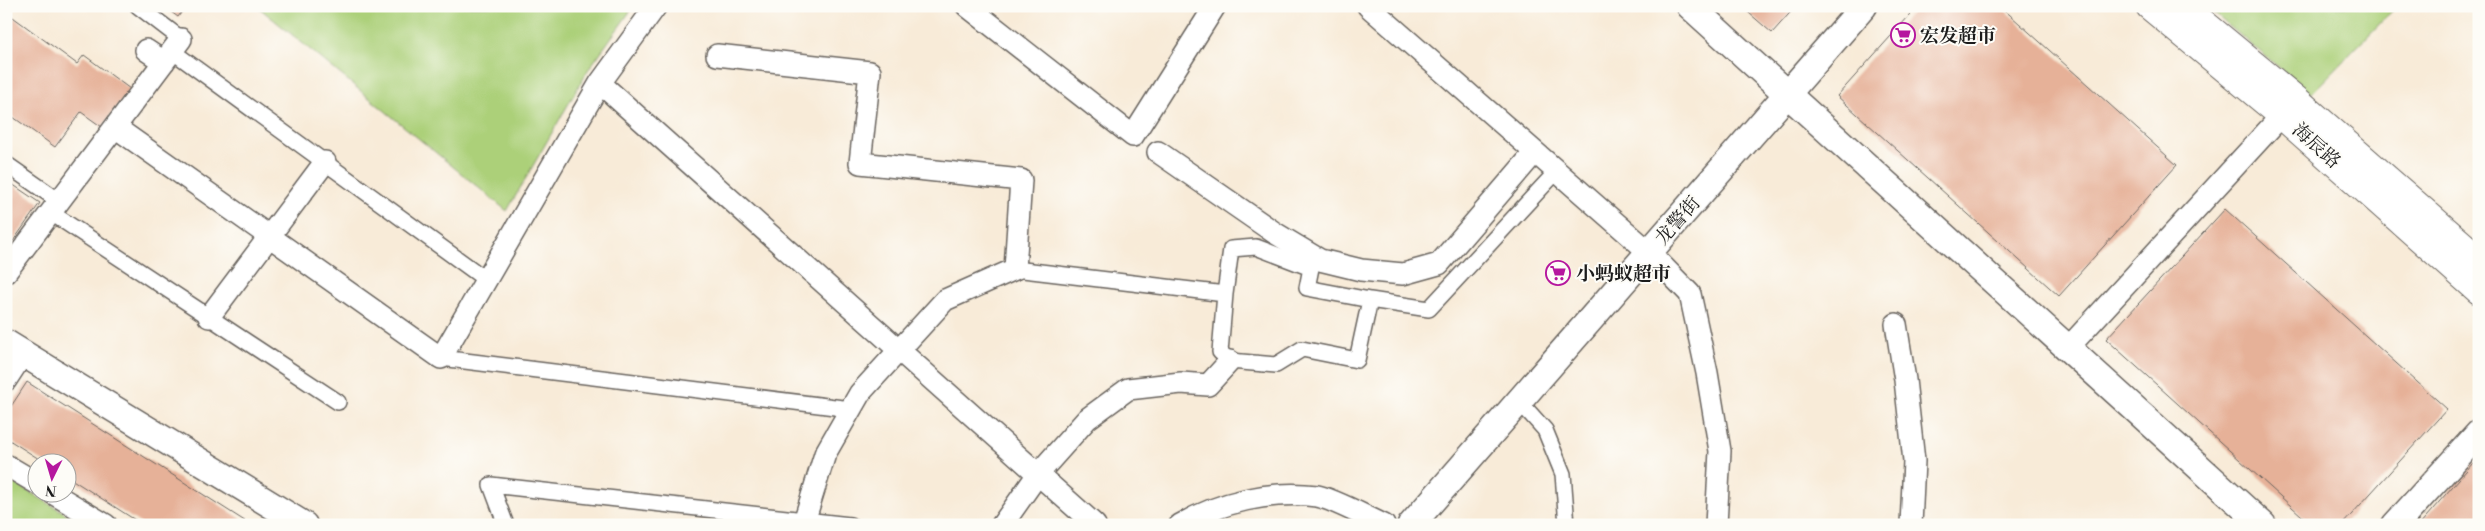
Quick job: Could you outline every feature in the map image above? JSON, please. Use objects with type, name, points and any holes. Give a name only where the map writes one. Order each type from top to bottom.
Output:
[{"type":"main road","name":"海辰路","points":[[2150,6],[2289,107],[2479,260]]},
{"type":"main road","name":"海辰路","points":[[2182,6],[2479,290]]},
{"type":"street","points":[[138,6],[172,51],[485,279]]},
{"type":"street","points":[[441,358],[600,83],[656,6]]},
{"type":"street","points":[[967,6],[1133,136],[1215,6]]},
{"type":"street","points":[[1368,6],[1650,252],[1690,294],[1707,373],[1720,451],[1716,525]]},
{"type":"street","points":[[1690,6],[1786,96],[2263,525]]},
{"type":"street","name":"龙警街","points":[[1411,525],[1786,96],[1855,10]]},
{"type":"street","points":[[146,50],[172,51]]},
{"type":"street","points":[[6,272],[172,51]]},
{"type":"street","points":[[717,56],[870,72],[860,163],[1020,180],[1015,269]]},
{"type":"street","points":[[600,83],[1095,525]]},
{"type":"street","points":[[2068,348],[2289,107]]},
{"type":"street","points":[[115,127],[441,358],[851,409]]},
{"type":"street","points":[[1158,152],[1275,234],[1320,260],[1361,270],[1403,274],[1439,264],[1535,152]]},
{"type":"street","points":[[209,317],[325,162]]},
{"type":"street","points":[[6,164],[55,206],[209,317],[338,402]]},
{"type":"street","points":[[1370,300],[1357,360],[1302,349],[1276,365],[1230,361],[1220,352],[1230,249],[1256,246],[1311,268],[1307,288],[1429,309],[1557,171]]},
{"type":"street","points":[[803,522],[825,454],[860,393],[945,300],[1015,269],[1225,294]]},
{"type":"street","points":[[1896,324],[1905,380],[1914,461],[1911,525]]},
{"type":"street","points":[[6,380],[15,349],[304,525]]},
{"type":"street","points":[[1002,525],[1038,474],[1087,418],[1128,389],[1181,383],[1208,385],[1230,361]]},
{"type":"street","points":[[1519,401],[1545,430],[1563,474],[1567,525]]},
{"type":"street","points":[[2395,525],[2479,433]]},
{"type":"street","points":[[6,465],[28,478]]},
{"type":"street","points":[[506,525],[491,485],[803,522],[850,525]]},
{"type":"street","points":[[1180,525],[1202,512],[1256,496],[1318,496],[1384,525]]},
{"type":"street","points":[[71,504],[106,525]]},
{"type":"green space","points":[[257,6],[634,6],[588,70],[507,211]]},
{"type":"green space","points":[[2205,6],[2397,6],[2311,94]]},
{"type":"green space","points":[[6,478],[28,491],[28,504],[50,504],[85,525],[6,525]]},
{"type":"building","points":[[163,6],[186,6],[178,17]]},
{"type":"building","points":[[1741,6],[1796,6],[1772,33]]},
{"type":"building","points":[[1918,6],[2000,6],[2177,165],[2059,296],[1837,96]]},
{"type":"building","points":[[6,12],[77,64],[84,55],[130,89],[102,127],[81,112],[55,147],[6,112]]},
{"type":"building","points":[[6,180],[40,203],[6,251]]},
{"type":"building","points":[[2225,209],[2447,409],[2342,525],[2312,525],[2106,339]]},
{"type":"building","points":[[27,382],[251,525],[143,525],[78,483],[78,454],[31,454],[6,438],[6,414]]},
{"type":"building","points":[[2473,463],[2479,468],[2479,525],[2419,525]]},
{"type":"place","name":"宏发超市","points":[[1903,35]]},
{"type":"place","name":"小蚂蚁超市","points":[[1558,273]]}]
